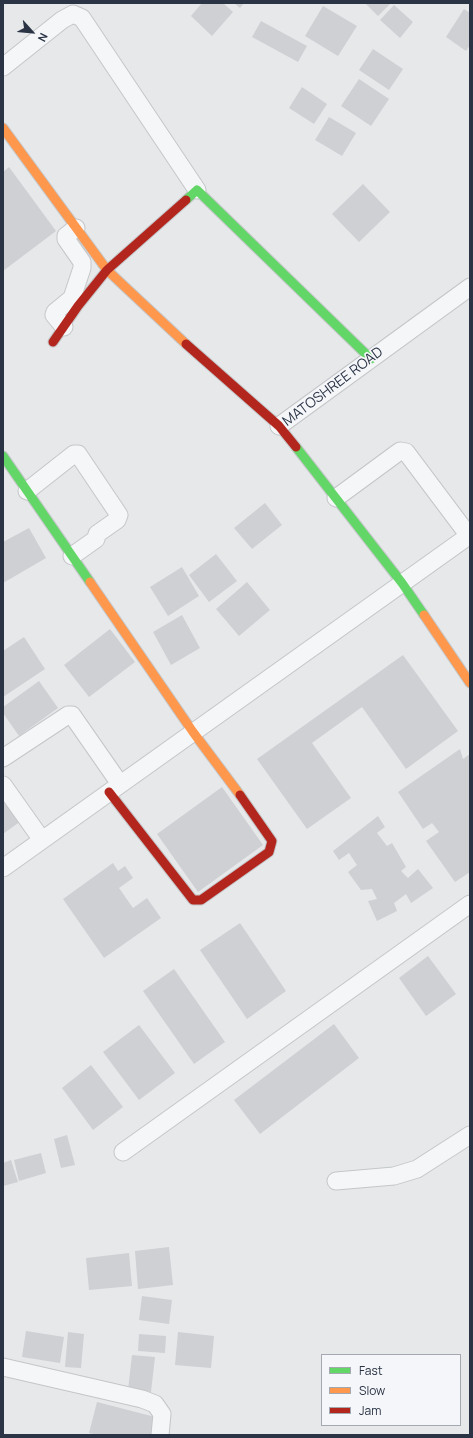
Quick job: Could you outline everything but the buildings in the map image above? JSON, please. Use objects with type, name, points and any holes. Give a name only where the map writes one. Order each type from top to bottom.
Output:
[{"type":"street","points":[[3,67],[62,20],[73,14],[82,18],[197,190],[371,359]]},
{"type":"street","points":[[3,128],[107,270],[184,342],[279,426]]},
{"type":"street","points":[[53,342],[107,270],[197,190]]},
{"type":"street","points":[[64,327],[54,315],[55,312],[72,298],[82,268],[82,262],[66,239],[66,236],[76,228]]},
{"type":"street","name":"MATOSHREE ROAD","points":[[470,287],[279,426],[402,583],[470,683]]},
{"type":"street","points":[[3,868],[469,536],[406,452],[400,451],[336,498]]},
{"type":"street","points":[[27,491],[74,454],[78,454],[119,515],[118,520],[97,534],[96,539],[72,556]]},
{"type":"street","points":[[3,456],[193,732],[221,768],[272,841],[269,852],[201,900],[193,900],[115,788],[72,715],[68,714],[3,758]]},
{"type":"street","points":[[3,768],[74,718]]},
{"type":"street","points":[[3,785],[42,840]]},
{"type":"street","points":[[123,1152],[470,904]]},
{"type":"street","points":[[336,1182],[394,1176],[417,1169],[470,1135]]},
{"type":"street","points":[[3,1367],[142,1398],[155,1404],[162,1414],[160,1435]]},
{"type":"traffic: fast","points":[[186,200],[197,190],[371,359]]},
{"type":"traffic: fast","points":[[296,447],[402,583],[424,615]]},
{"type":"traffic: fast","points":[[3,456],[90,582]]},
{"type":"traffic: slow","points":[[3,128],[107,270],[186,344]]},
{"type":"traffic: slow","points":[[90,582],[193,732],[240,795]]},
{"type":"traffic: slow","points":[[424,615],[470,683]]},
{"type":"traffic: jam","points":[[53,342],[78,306],[107,270],[186,200]]},
{"type":"traffic: jam","points":[[186,344],[279,426],[296,447]]},
{"type":"traffic: jam","points":[[109,792],[193,900],[201,900],[269,852],[272,841],[240,795]]}]
